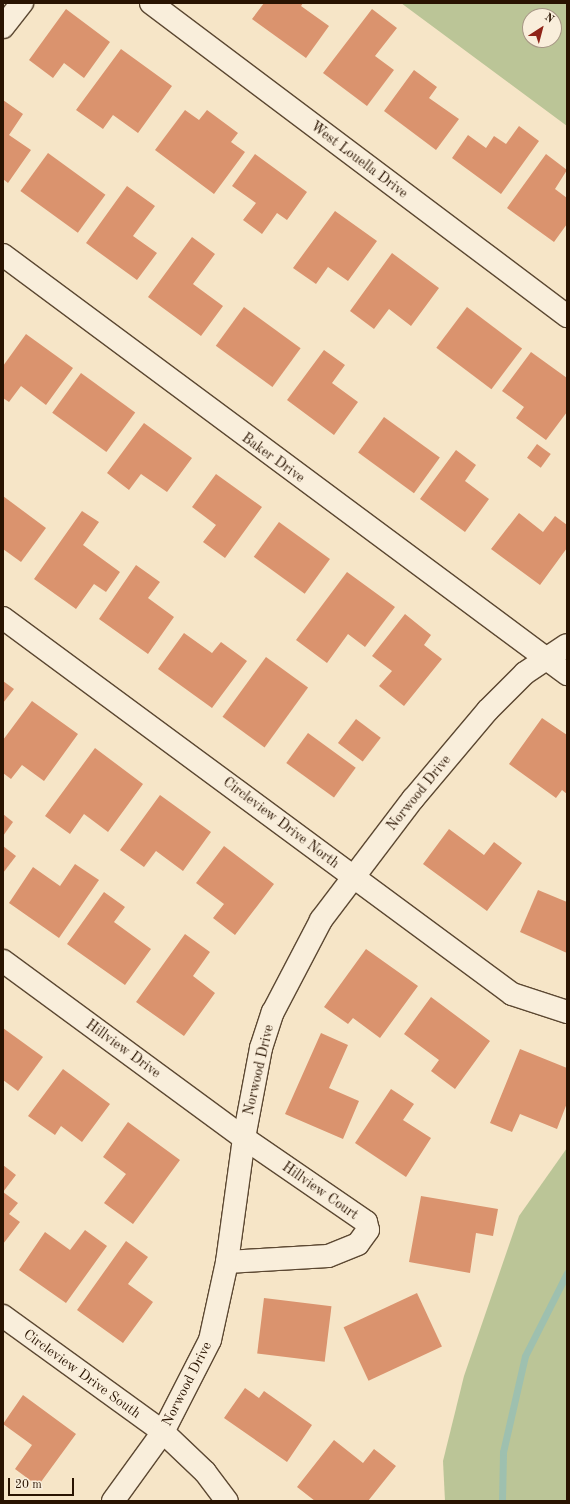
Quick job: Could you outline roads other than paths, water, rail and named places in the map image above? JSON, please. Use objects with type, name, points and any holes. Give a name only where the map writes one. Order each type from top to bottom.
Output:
[{"type":"street","points":[[3,27],[22,3]]},
{"type":"street","name":"West Louella Drive","points":[[151,3],[567,316]]},
{"type":"street","name":"Baker Drive","points":[[3,255],[567,674]]},
{"type":"street","name":"Circleview Drive North","points":[[3,618],[512,994],[567,1012]]},
{"type":"street","name":"Norwood Drive","points":[[112,1501],[163,1432],[210,1340],[227,1262],[244,1138],[261,1048],[273,1012],[321,920],[353,877],[488,710],[545,658],[567,644]]},
{"type":"street","name":"Hillview Drive","points":[[3,960],[244,1138]]},
{"type":"street","name":"Hillview Court","points":[[227,1262],[328,1256],[358,1244],[368,1230],[366,1222],[244,1138]]},
{"type":"street","name":"Circleview Drive South","points":[[3,1316],[163,1432],[205,1472],[227,1501]]},
{"type":"waterway","points":[[502,1501],[503,1452],[525,1356],[567,1273]]}]
